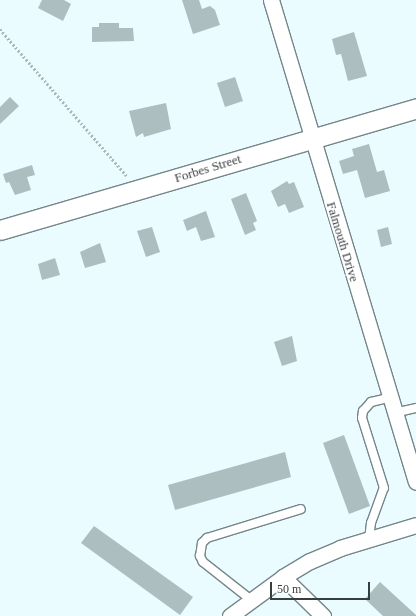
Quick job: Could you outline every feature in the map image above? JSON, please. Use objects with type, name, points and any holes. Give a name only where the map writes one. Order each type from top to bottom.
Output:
[{"type":"street","name":"Falmouth Drive","points":[[271,0],[389,398],[416,482]]},
{"type":"street","name":"Forbes Street","points":[[0,230],[416,108]]},
{"type":"street","points":[[230,616],[250,599],[283,576],[310,561],[369,539],[416,525]]},
{"type":"street","points":[[283,576],[323,616]]},
{"type":"lane","points":[[369,539],[371,523],[384,488],[362,418],[362,411],[371,402],[389,398]]},
{"type":"lane","points":[[394,413],[416,408]]},
{"type":"lane","points":[[250,599],[203,562],[200,556],[202,543],[208,538],[301,508]]},
{"type":"path","points":[[0,29],[93,139],[140,189]]},
{"type":"building","points":[[42,0],[64,0],[71,4],[63,21],[38,8]]},
{"type":"building","points":[[182,0],[199,0],[202,9],[210,6],[215,10],[220,25],[193,34]]},
{"type":"building","points":[[99,23],[119,23],[119,28],[133,28],[134,41],[92,42],[92,27],[99,27]]},
{"type":"building","points":[[354,32],[367,76],[348,81],[341,54],[336,55],[332,39]]},
{"type":"building","points":[[235,77],[243,101],[225,107],[217,83]]},
{"type":"building","points":[[10,97],[19,106],[0,124],[0,107]]},
{"type":"building","points":[[166,103],[171,129],[144,137],[143,133],[136,137],[129,111]]},
{"type":"building","points":[[369,144],[377,172],[384,170],[390,191],[365,198],[357,170],[343,174],[339,161],[354,156],[352,149]]},
{"type":"building","points":[[32,165],[35,175],[27,177],[31,190],[15,195],[9,182],[6,183],[3,174]]},
{"type":"building","points":[[287,181],[289,184],[294,182],[304,207],[289,213],[285,204],[278,207],[271,191]]},
{"type":"building","points":[[246,193],[257,221],[253,223],[256,230],[245,235],[231,199]]},
{"type":"building","points":[[206,211],[215,237],[201,241],[196,227],[187,231],[183,220]]},
{"type":"building","points":[[152,227],[160,252],[146,257],[137,231]]},
{"type":"building","points":[[388,227],[392,244],[381,247],[377,230]]},
{"type":"building","points":[[100,243],[106,262],[85,268],[80,252]]},
{"type":"building","points":[[55,258],[60,275],[42,280],[38,264]]},
{"type":"building","points":[[292,336],[297,361],[282,366],[274,342]]},
{"type":"building","points":[[344,435],[370,506],[349,514],[323,443]]},
{"type":"building","points":[[285,452],[291,477],[175,510],[168,485]]},
{"type":"building","points":[[94,526],[193,597],[180,615],[81,543]]},
{"type":"building","points":[[380,582],[416,616],[383,616],[365,599]]}]
